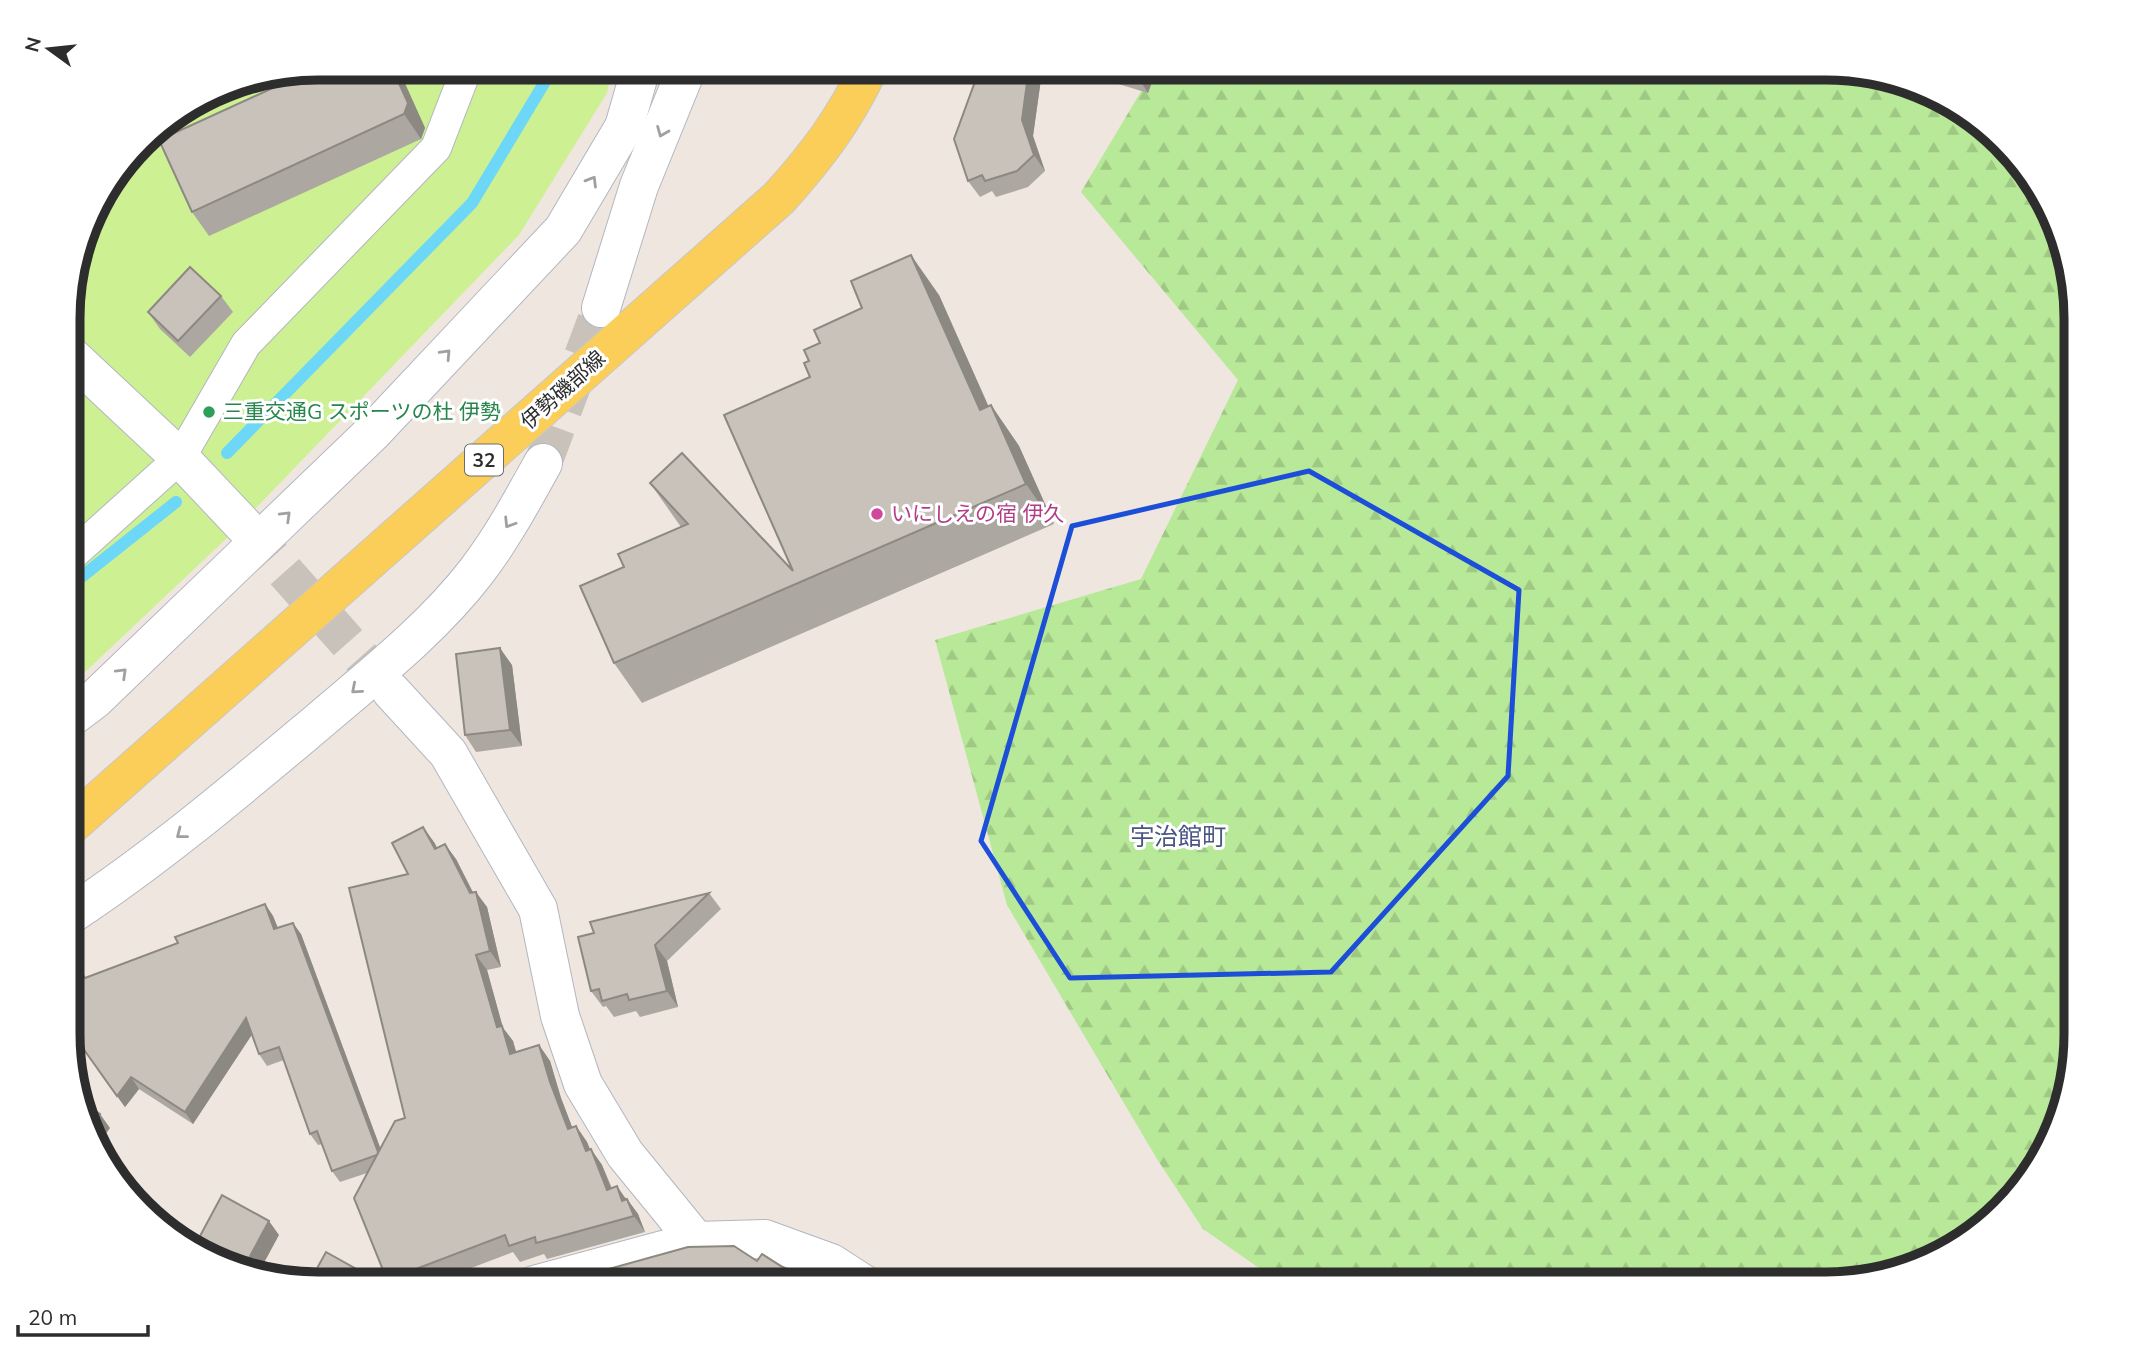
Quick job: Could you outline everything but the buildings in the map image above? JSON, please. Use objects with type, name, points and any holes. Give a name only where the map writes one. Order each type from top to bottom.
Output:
[{"type":"main road","name":"伊勢磯部線","points":[[80,817],[779,198],[816,156],[850,107],[863,80]]},
{"type":"street","points":[[80,548],[180,458],[246,344],[436,148],[462,80]]},
{"type":"street","points":[[80,710],[373,432],[562,230],[624,127],[637,80]]},
{"type":"street","points":[[601,308],[639,186],[682,80]]},
{"type":"street","points":[[80,364],[180,458],[247,529]]},
{"type":"street","points":[[80,908],[114,886],[229,797],[436,618],[475,573],[510,522],[543,463]]},
{"type":"street","points":[[391,691],[448,753],[538,909],[560,1016],[583,1084],[625,1154],[696,1241]]},
{"type":"street","points":[[582,1272],[696,1241],[765,1238],[831,1263],[845,1272]]},
{"type":"highlighted area","points":[[1309,471],[1519,590],[1508,776],[1331,972],[1070,978],[981,841],[1072,526]]},
{"type":"green space","name":"三重交通G スポーツの杜 伊勢","points":[[319,80],[610,80],[607,93],[519,235],[227,538],[80,676],[80,319],[83,288],[93,242],[99,228],[112,200],[140,162],[186,121],[213,105],[242,93],[288,83]]},
{"type":"green space","points":[[1148,80],[1826,80],[1888,89],[1932,105],[1959,121],[2005,162],[2033,200],[2052,242],[2064,303],[2064,1050],[2052,1111],[2040,1140],[2024,1167],[1983,1213],[1945,1241],[1917,1254],[1888,1264],[1842,1272],[1265,1272],[1203,1229],[1157,1159],[1007,905],[935,640],[1141,579],[1238,380],[1081,192]]},
{"type":"waterway","points":[[227,453],[472,203],[546,80]]},
{"type":"waterway","points":[[80,578],[176,502]]},
{"type":"tunnel","points":[[543,463],[601,308]]},
{"type":"tunnel","points":[[247,529],[391,691]]},
{"type":"place","name":"三重交通G スポーツの杜 伊勢","points":[[209,412]]},
{"type":"place","name":"いにしえの宿 伊久","points":[[877,514]]},
{"type":"district","name":"宇治館町","points":[[1178,837]]}]
